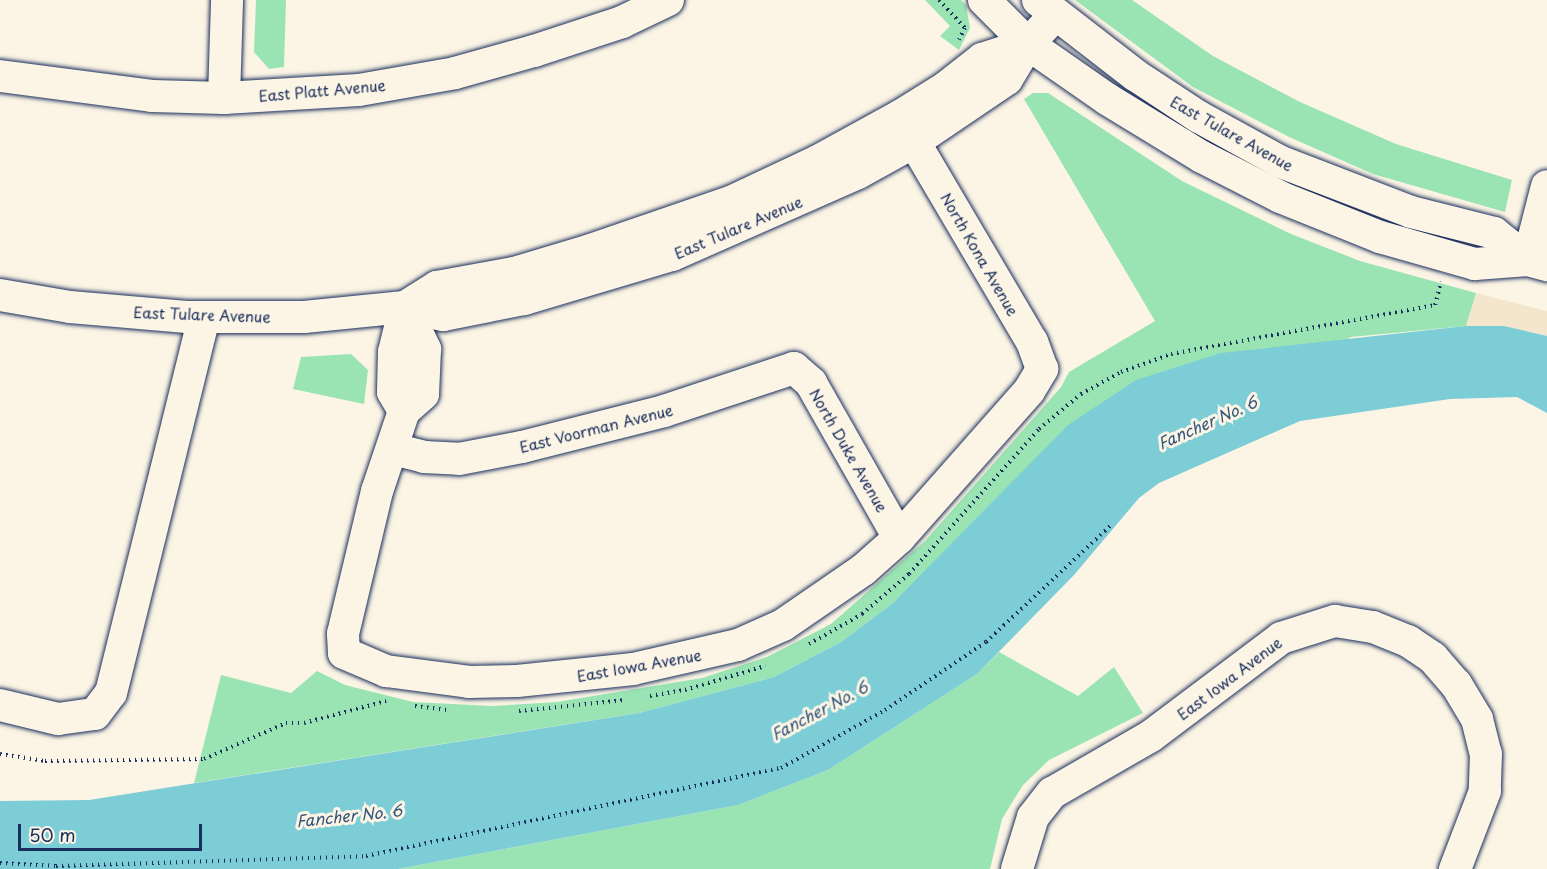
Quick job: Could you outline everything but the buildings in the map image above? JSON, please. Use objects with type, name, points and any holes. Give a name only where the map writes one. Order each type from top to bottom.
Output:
[{"type":"street","points":[[224,98],[227,0]]},
{"type":"street","name":"East Platt Avenue","points":[[0,76],[100,91],[224,98],[359,90],[455,73],[611,26],[668,0]]},
{"type":"street","points":[[984,0],[1028,44],[1202,157],[1280,196],[1380,237],[1475,264],[1537,263],[1547,186]]},
{"type":"street","name":"East Tulare Avenue","points":[[0,295],[70,307],[204,316],[304,317],[405,307],[443,315],[618,273],[672,255],[797,203],[914,141],[1007,79],[1047,8],[1199,117],[1281,162],[1411,212],[1494,233],[1537,263]]},
{"type":"street","name":"East Tulare Avenue","points":[[405,307],[437,287],[514,273],[580,254],[733,201],[818,161],[900,116],[945,88],[982,59],[1028,44]]},
{"type":"street","name":"North Kona Avenue","points":[[914,141],[1032,342],[1042,369]]},
{"type":"street","points":[[393,449],[404,411],[423,394],[426,373],[424,349],[405,307]]},
{"type":"street","points":[[0,705],[58,720],[95,714],[111,693],[204,316]]},
{"type":"street","name":"East Voorman Avenue","points":[[393,449],[424,457],[459,459],[522,447],[664,411],[794,368]]},
{"type":"street","name":"North Duke Avenue","points":[[794,368],[811,383],[899,537]]},
{"type":"street","name":"East Iowa Avenue","points":[[393,449],[377,491],[343,634],[344,653],[386,671],[470,682],[574,676],[682,660],[738,645],[783,625],[840,588],[899,537],[1029,391],[1042,369]]},
{"type":"street","name":"East Iowa Avenue","points":[[1017,869],[1026,834],[1041,804],[1067,782],[1151,736],[1281,639],[1309,627],[1335,621],[1373,627],[1425,653],[1456,684],[1477,719],[1486,754],[1485,791],[1455,869]]},
{"type":"path","points":[[939,0],[965,28],[957,45]]},
{"type":"path","points":[[803,648],[862,614],[909,574],[1039,429],[1081,394],[1121,372],[1171,354],[1435,305],[1442,278]]},
{"type":"path","points":[[0,863],[56,866],[366,856],[782,768],[885,710],[986,642],[1110,526]]},
{"type":"path","points":[[642,698],[751,673],[772,663]]},
{"type":"path","points":[[514,711],[631,699]]},
{"type":"path","points":[[0,754],[45,761],[204,759],[286,723],[304,723],[369,704],[395,703]]},
{"type":"path","points":[[406,704],[458,711]]},
{"type":"shaded area","points":[[1476,293],[1547,311],[1547,336],[1504,326],[1466,326]]},
{"type":"green space","points":[[256,0],[286,0],[284,67],[269,69],[254,52]]},
{"type":"green space","points":[[925,0],[961,0],[966,5],[970,28],[959,50],[940,36],[950,26]]},
{"type":"green space","points":[[1075,0],[1132,0],[1213,56],[1300,102],[1396,144],[1512,180],[1505,212],[1373,174],[1289,137],[1193,87]]},
{"type":"green space","points":[[1033,93],[1048,93],[1182,181],[1291,234],[1360,261],[1476,293],[1466,326],[1351,337],[944,554],[893,603],[841,642],[774,677],[639,713],[194,783],[221,675],[291,693],[317,671],[345,685],[413,702],[492,706],[557,702],[702,678],[767,657],[831,624],[925,541],[1061,387],[1069,372],[1155,321],[1024,99]]},
{"type":"green space","points":[[351,354],[368,370],[364,404],[293,389],[301,357]]},
{"type":"green space","points":[[999,652],[1078,696],[1114,667],[1143,713],[1049,760],[1023,785],[1002,819],[990,869],[398,869],[738,805],[828,770],[977,674]]},
{"type":"water","name":"Fancher No. 6","points":[[1466,326],[1504,326],[1547,336],[1547,413],[1517,397],[1450,399],[1300,421],[1159,483],[1139,498],[1074,575],[977,674],[828,770],[738,805],[398,869],[0,869],[0,801],[89,800],[639,713],[774,677],[841,642],[893,603],[1068,425],[1136,380],[1221,353]]}]
